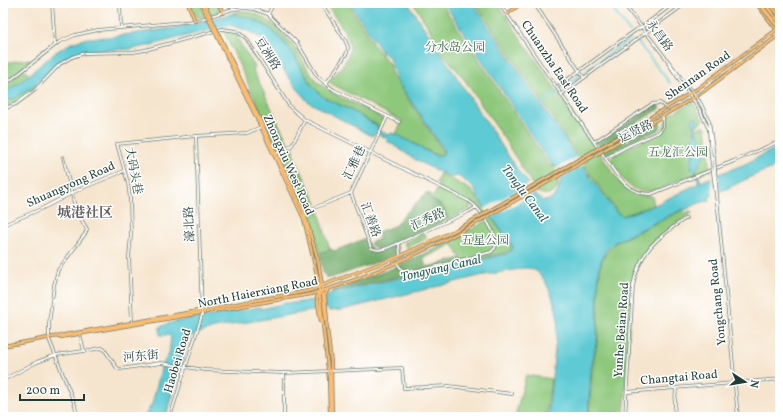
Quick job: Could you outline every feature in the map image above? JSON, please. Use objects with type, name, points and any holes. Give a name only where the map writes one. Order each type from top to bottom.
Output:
[{"type":"highway","points":[[758,3],[779,29]]},
{"type":"highway","points":[[764,3],[780,24]]},
{"type":"main road","points":[[188,3],[195,21]]},
{"type":"main road","name":"Zhongxiu West Road","points":[[201,3],[262,126],[304,219],[315,263],[318,290],[323,309],[330,372],[331,417]]},
{"type":"main road","name":"Zhongxiu West Road","points":[[204,3],[232,64]]},
{"type":"main road","points":[[218,3],[223,13]]},
{"type":"main road","points":[[506,14],[522,3]]},
{"type":"main road","points":[[769,3],[780,16]]},
{"type":"main road","points":[[779,29],[780,34]]},
{"type":"main road","name":"Shennan Road","points":[[458,229],[668,108],[779,29]]},
{"type":"main road","name":"Shennan Road","points":[[460,232],[694,97],[780,34]]},
{"type":"main road","name":"Zhongxiu West Road","points":[[262,126],[277,153],[304,212],[318,260],[322,285],[321,299]]},
{"type":"main road","name":"North Haierxiang Road","points":[[3,346],[202,313],[318,290],[322,285],[367,270],[458,229]]},
{"type":"main road","name":"North Haierxiang Road","points":[[80,334],[202,313],[308,291],[322,291],[397,263],[460,232]]},
{"type":"main road","points":[[325,328],[321,299],[330,288]]},
{"type":"street","points":[[52,3],[55,45]]},
{"type":"street","points":[[120,3],[121,28]]},
{"type":"street","points":[[268,14],[274,3]]},
{"type":"street","points":[[321,3],[346,40],[348,47],[347,53],[326,84]]},
{"type":"street","name":"Chuanzha East Road","points":[[499,3],[594,142],[621,180],[629,188],[642,194],[651,194],[780,141]]},
{"type":"street","points":[[534,3],[584,78]]},
{"type":"street","name":"永昌路","points":[[622,3],[666,60]]},
{"type":"street","points":[[557,87],[674,3]]},
{"type":"street","points":[[562,94],[686,3]]},
{"type":"street","points":[[3,86],[59,42],[75,35],[98,30],[195,21],[233,9],[246,8],[268,14],[297,43],[311,67],[326,84],[399,122]]},
{"type":"street","name":"豆洲路","points":[[3,109],[16,104],[30,93],[60,64],[72,57],[85,54],[145,50],[227,28],[240,32],[246,38],[290,107],[305,120],[469,201],[476,207]]},
{"type":"street","name":"Yongchang Road","points":[[666,60],[704,110],[709,121],[738,417]]},
{"type":"street","points":[[594,142],[652,104],[660,104],[668,108]]},
{"type":"street","name":"运贤路","points":[[606,158],[659,132],[663,127],[663,116]]},
{"type":"street","name":"汇雅巷","points":[[304,212],[351,193],[387,117]]},
{"type":"street","points":[[277,153],[292,145],[305,120]]},
{"type":"street","name":"大码头巷","points":[[132,324],[129,257],[130,199],[128,183],[117,144],[196,136],[247,133],[262,126]]},
{"type":"street","name":"濠北路","points":[[196,136],[202,313]]},
{"type":"street","points":[[63,157],[76,211],[86,229],[85,234],[58,270],[55,277],[50,309],[49,339],[75,405],[77,417]]},
{"type":"street","name":"Shuangyong Road","points":[[3,225],[125,171]]},
{"type":"street","name":"汇善路","points":[[351,193],[371,248],[374,250],[380,250],[399,243]]},
{"type":"street","points":[[397,263],[402,270],[410,272],[478,256],[492,251],[496,245],[496,240],[486,221],[476,207]]},
{"type":"street","name":"汇秀路","points":[[400,256],[399,243],[476,207]]},
{"type":"street","name":"Yunhe Beian Road","points":[[625,417],[633,286],[637,268],[641,260],[652,246],[662,236],[686,218]]},
{"type":"street","name":"Haobei Road","points":[[170,417],[202,313]]},
{"type":"street","points":[[3,380],[37,362],[56,355],[84,351],[80,334]]},
{"type":"street","name":"河东街","points":[[84,351],[101,348],[104,349],[117,368],[120,369],[161,363],[217,372],[284,373],[402,368],[404,388],[449,386],[512,394]]},
{"type":"street","points":[[284,373],[284,417]]},
{"type":"street","name":"Changtai Road","points":[[627,392],[780,379]]},
{"type":"street","points":[[674,417],[676,388]]},
{"type":"green space","points":[[189,3],[217,3],[219,11],[216,14],[198,18]]},
{"type":"green space","points":[[325,3],[348,3],[372,41],[371,42],[388,62],[392,75],[442,149],[443,152],[441,155],[436,155],[396,134],[402,121],[330,83],[346,60],[350,47],[346,34]]},
{"type":"green space","name":"分水岛公园","points":[[413,3],[441,3],[549,165],[554,166],[561,177],[555,191],[549,194],[537,192],[503,137],[462,76],[444,55]]},
{"type":"green space","points":[[475,3],[497,3],[620,183],[634,193],[652,196],[654,205],[622,216],[618,213],[591,175],[587,176],[590,174],[586,168],[583,170],[585,167],[569,143],[565,144],[568,142],[556,123],[552,125],[555,121]]},
{"type":"green space","points":[[242,11],[250,12],[266,19],[280,31],[293,44],[309,72],[319,83],[341,97],[381,117],[383,120],[379,128],[378,125],[318,93],[311,85],[297,59],[276,33],[257,21],[234,15],[232,13]]},
{"type":"green space","points":[[225,29],[240,34],[237,38],[255,67],[253,70],[289,145],[284,148],[277,146],[223,30]]},
{"type":"green space","points":[[29,59],[31,60],[3,84],[3,63]]},
{"type":"green space","points":[[24,69],[37,85],[20,99],[3,109],[3,88]]},
{"type":"green space","name":"五龙汇公园","points":[[691,103],[695,105],[703,120],[691,130],[693,131],[702,126],[705,126],[706,128],[710,169],[655,190],[641,191],[634,189],[621,177],[621,171],[618,172],[614,167],[611,157],[626,148],[661,132],[667,118]]},
{"type":"green space","points":[[655,105],[660,106],[660,109],[638,122],[619,130],[627,142],[630,140],[629,138],[660,122],[661,126],[659,130],[648,135],[647,134],[613,152],[605,154],[597,143],[598,141]]},
{"type":"green space","points":[[293,145],[295,158],[317,204],[312,206],[305,204],[283,156],[283,153]]},
{"type":"green space","name":"五星公园","points":[[440,173],[471,190],[512,246],[512,249],[505,253],[463,262],[451,241],[488,220],[479,207],[472,201],[470,209],[449,219],[442,206],[430,198],[429,193],[434,196],[439,185],[436,183]]},
{"type":"green space","points":[[427,192],[429,193],[430,198],[442,206],[449,219],[402,240],[401,239],[386,247],[375,248],[372,246],[370,243],[379,239],[378,232],[396,225],[398,221]]},
{"type":"green space","points":[[318,208],[330,250],[320,253],[309,215],[310,211]]},
{"type":"green space","points":[[683,210],[686,213],[691,211],[692,213],[672,226],[654,242],[646,251],[635,272],[632,284],[624,417],[589,417],[592,371],[598,338],[598,283],[602,260],[615,243]]},
{"type":"green space","points":[[424,233],[427,238],[407,248],[404,243]]},
{"type":"green space","points":[[364,238],[374,251],[377,252],[396,245],[398,247],[397,253],[386,259],[331,278],[326,277],[323,273],[320,253],[331,249],[334,251]]},
{"type":"green space","points":[[451,241],[453,244],[423,259],[427,267],[461,258],[463,262],[331,292],[393,268]]},
{"type":"green space","points":[[526,375],[551,379],[546,417],[515,417]]},
{"type":"water","points":[[350,3],[408,3],[521,175],[524,177],[535,195],[543,201],[547,201],[554,197],[560,187],[562,178],[556,166],[550,163],[444,3],[473,3],[586,171],[616,212],[623,216],[653,206],[699,183],[695,171],[690,167],[692,167],[691,162],[694,151],[692,147],[695,134],[694,125],[692,124],[693,118],[695,117],[698,120],[696,124],[697,134],[699,134],[705,150],[703,159],[696,170],[701,182],[743,165],[780,146],[780,165],[757,174],[709,197],[710,200],[699,203],[685,210],[683,209],[613,243],[605,252],[599,270],[597,338],[591,369],[588,417],[548,417],[558,320],[553,299],[542,277],[537,272],[525,268],[479,276],[342,310],[329,311],[328,308],[214,328],[191,336],[177,374],[166,417],[144,417],[152,404],[162,365],[169,354],[171,336],[160,335],[160,327],[173,322],[186,320],[188,318],[212,316],[260,307],[261,309],[285,303],[327,298],[328,294],[506,254],[511,251],[513,247],[477,196],[474,189],[469,184],[458,176],[451,177],[418,161],[387,141],[388,139],[376,133],[372,136],[307,101],[285,72],[269,43],[249,31],[229,25],[131,49],[83,51],[71,55],[58,63],[38,82],[16,98],[3,101],[3,93],[19,83],[56,52],[71,43],[87,38],[110,37],[174,28],[232,14],[253,19],[271,29],[290,49],[311,85],[323,97],[350,110],[377,126],[378,130],[389,135],[391,133],[396,134],[436,156],[441,156],[444,152],[443,148],[396,79],[389,57],[381,51]]},
{"type":"pier","points":[[578,156],[584,165],[560,178],[555,169]]},
{"type":"pier","points":[[718,172],[720,194],[713,198],[711,175]]},
{"type":"pier","points":[[530,183],[535,193],[491,218],[484,209]]},
{"type":"waterway","points":[[608,3],[630,32]]},
{"type":"waterway","points":[[585,72],[630,39]]},
{"type":"waterway","points":[[637,41],[670,83]]},
{"type":"waterway","points":[[561,89],[582,74]]},
{"type":"waterway","points":[[545,101],[558,91]]},
{"type":"district","name":"城港社区","points":[[85,213]]},
{"type":"water label","name":"Tonglu Canal","points":[[524,194]]},
{"type":"water label","name":"Tongyang Canal","points":[[441,269]]}]
